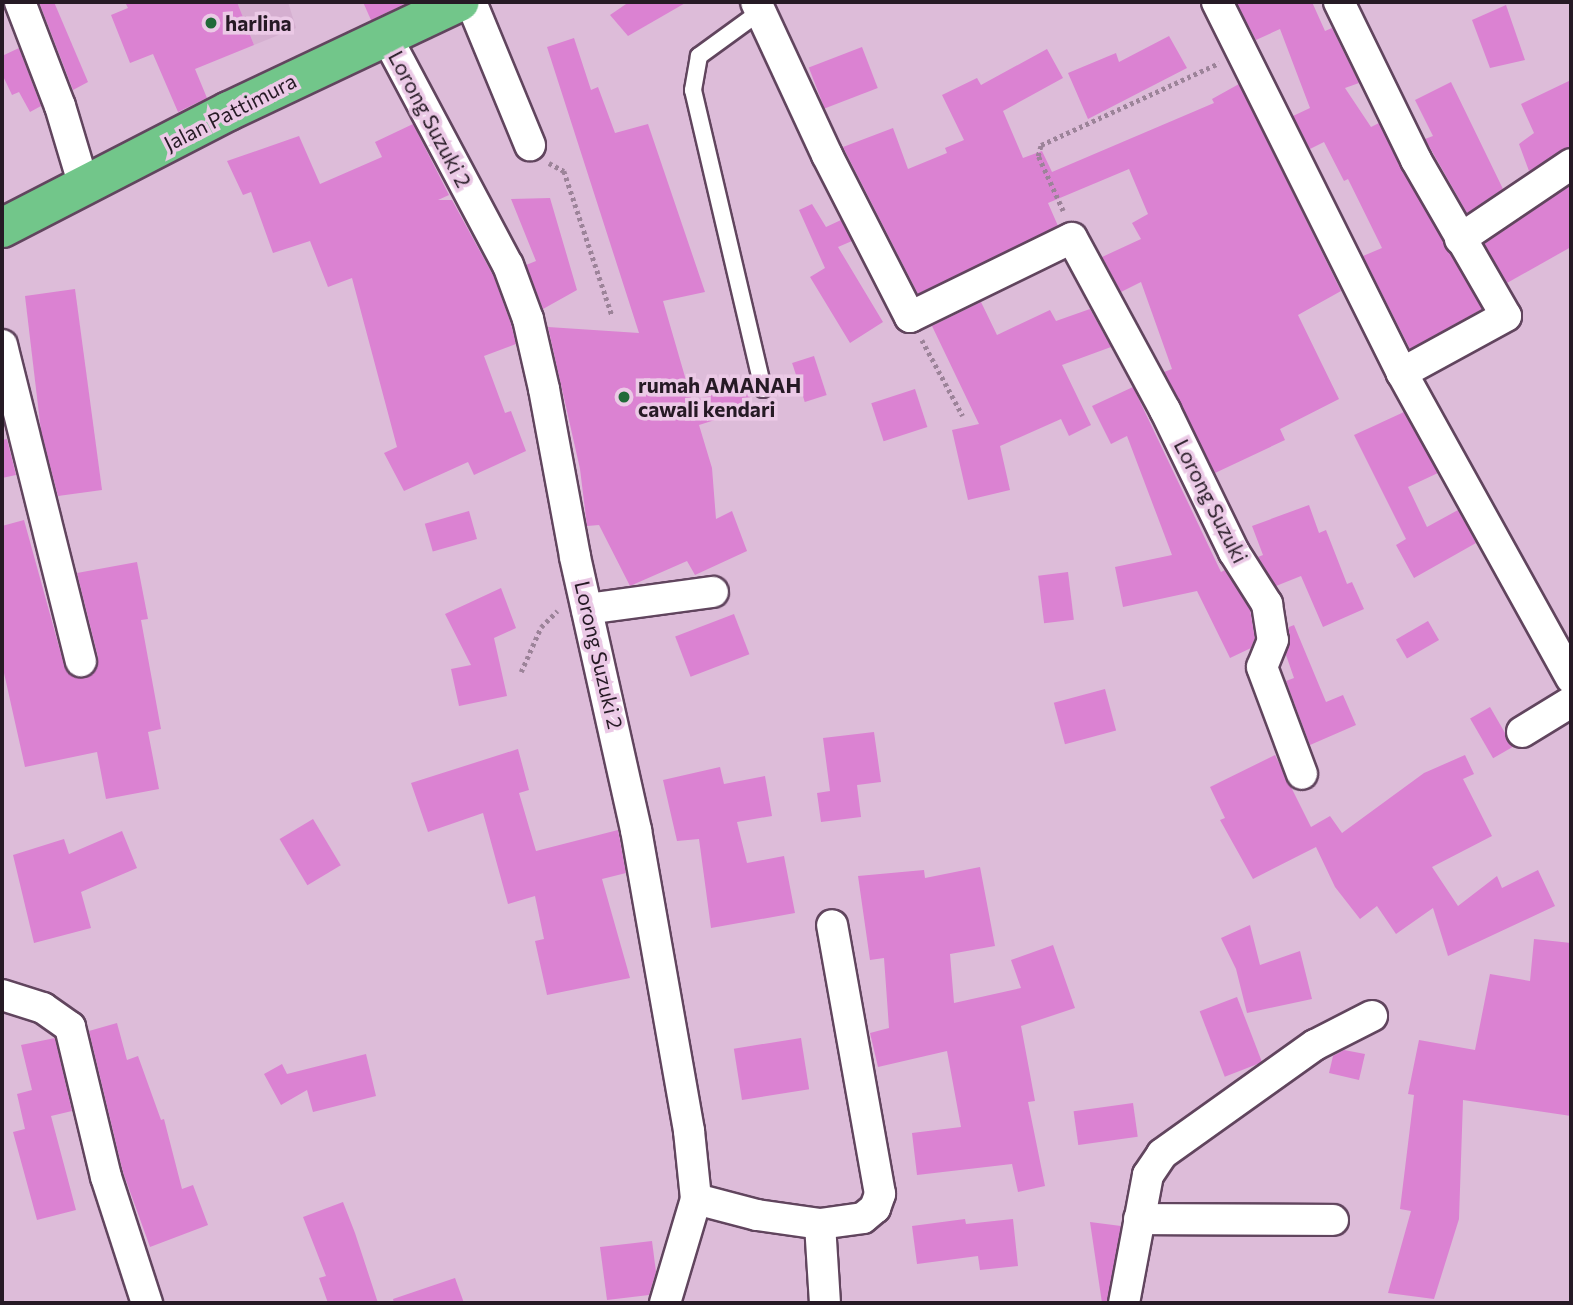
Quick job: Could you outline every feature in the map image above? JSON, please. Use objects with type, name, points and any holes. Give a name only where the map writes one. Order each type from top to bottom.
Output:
[{"type":"highway","name":"Jalan Pattimura","points":[[2,228],[386,36],[460,2]]},
{"type":"street","points":[[20,2],[57,96],[84,186]]},
{"type":"street","points":[[471,2],[530,145]]},
{"type":"street","points":[[1217,2],[1402,373],[1571,678]]},
{"type":"street","points":[[1339,2],[1416,160],[1506,316],[1402,373]]},
{"type":"street","points":[[759,6],[827,155],[910,317],[1072,238]]},
{"type":"street","name":"Lorong Suzuki 2","points":[[386,36],[520,292],[636,830],[679,1062],[696,1199],[666,1303]]},
{"type":"street","points":[[1460,239],[1571,164]]},
{"type":"street","name":"Lorong Suzuki","points":[[1072,238],[1154,388],[1234,552],[1267,604],[1273,640],[1262,667],[1266,688],[1302,774]]},
{"type":"street","points":[[2,345],[81,661]]},
{"type":"street","points":[[585,598],[712,592]]},
{"type":"street","points":[[1522,732],[1571,702]]},
{"type":"street","points":[[696,1199],[820,1224],[863,1218],[875,1208],[880,1194],[832,925]]},
{"type":"street","points":[[2,995],[43,1008],[70,1027],[106,1177],[147,1303]]},
{"type":"street","points":[[1124,1303],[1148,1175],[1162,1154],[1315,1045],[1371,1016]]},
{"type":"street","points":[[1139,1219],[1333,1220]]},
{"type":"street","points":[[820,1224],[825,1303]]},
{"type":"lane","points":[[759,6],[699,56],[693,90],[763,389]]},
{"type":"path","points":[[1072,238],[1038,156],[1041,145],[1242,54]]},
{"type":"path","points":[[564,171],[612,315]]},
{"type":"path","points":[[910,317],[963,416]]},
{"type":"path","points":[[521,672],[541,627],[585,598]]},
{"type":"shaded area","points":[[237,2],[288,2],[296,28],[254,45]]},
{"type":"building","points":[[39,2],[54,2],[88,82],[73,90]]},
{"type":"building","points":[[125,2],[237,2],[254,45],[195,69],[207,98],[178,112],[153,54],[130,63],[111,15],[128,8]]},
{"type":"building","points":[[363,2],[409,2],[371,20]]},
{"type":"building","points":[[629,2],[687,2],[628,36],[610,15]]},
{"type":"building","points":[[1236,2],[1312,2],[1325,31],[1332,28],[1359,83],[1345,88],[1371,127],[1379,123],[1482,309],[1410,349],[1363,256],[1382,248],[1348,179],[1344,181],[1324,142],[1310,149],[1293,116],[1310,108],[1280,29],[1256,40]]},
{"type":"building","points":[[1506,5],[1525,60],[1490,68],[1472,20]]},
{"type":"building","points":[[1169,36],[1187,68],[1088,119],[1068,73],[1116,53],[1119,62]]},
{"type":"building","points":[[574,38],[591,90],[598,87],[615,133],[648,124],[705,292],[663,301],[692,401],[746,385],[753,408],[699,425],[712,468],[716,519],[732,511],[747,551],[695,575],[687,561],[630,586],[599,525],[587,526],[580,469],[548,327],[639,333],[547,47]]},
{"type":"building","points":[[862,47],[878,88],[825,109],[809,67]]},
{"type":"building","points":[[19,48],[41,106],[30,112],[19,92],[12,95],[2,74],[2,56]]},
{"type":"building","points":[[1047,49],[1063,78],[1003,111],[1023,158],[1042,151],[1052,172],[1214,103],[1212,99],[1239,84],[1341,291],[1298,315],[1339,399],[1280,429],[1285,440],[1215,473],[1164,372],[1172,369],[1141,282],[1121,292],[1102,257],[1141,239],[1132,223],[1148,214],[1129,169],[1048,203],[1058,226],[918,294],[843,147],[893,128],[908,169],[947,153],[945,148],[964,140],[942,95],[977,78],[981,85]]},
{"type":"building","points":[[1571,80],[1571,147],[1529,171],[1519,144],[1534,133],[1521,104]]},
{"type":"building","points":[[1451,82],[1503,189],[1467,213],[1425,139],[1433,136],[1415,100]]},
{"type":"building","points":[[413,124],[449,195],[438,200],[452,200],[494,277],[511,324],[516,344],[484,356],[505,413],[511,411],[526,451],[474,475],[468,462],[404,491],[384,453],[397,447],[352,278],[328,287],[310,241],[273,253],[251,192],[243,195],[227,161],[299,136],[320,184],[382,157],[375,142]]},
{"type":"building","points":[[1571,185],[1571,247],[1507,283],[1484,244]]},
{"type":"building","points":[[550,198],[577,290],[543,309],[526,265],[536,261],[511,199]]},
{"type":"building","points":[[812,204],[826,227],[841,220],[852,241],[838,247],[883,322],[850,343],[810,277],[825,268],[799,210]]},
{"type":"building","points":[[75,289],[102,490],[58,496],[41,431],[25,296]]},
{"type":"building","points":[[981,302],[997,335],[1050,310],[1056,321],[1090,309],[1111,347],[1062,365],[1091,425],[1069,436],[1061,419],[1000,446],[1010,490],[968,500],[952,430],[979,424],[932,326]]},
{"type":"building","points":[[814,356],[827,395],[805,402],[792,363]]},
{"type":"building","points":[[1133,387],[1221,572],[1225,570],[1250,610],[1255,638],[1251,648],[1230,658],[1197,591],[1123,607],[1115,567],[1172,555],[1127,436],[1111,444],[1092,406]]},
{"type":"building","points":[[915,389],[927,427],[884,441],[871,403]]},
{"type":"building","points":[[1404,412],[1438,473],[1408,487],[1427,527],[1458,510],[1476,543],[1414,578],[1396,545],[1406,539],[1354,435]]},
{"type":"building","points":[[7,439],[16,475],[2,478],[2,440]]},
{"type":"building","points":[[1309,505],[1319,533],[1326,530],[1347,584],[1352,582],[1364,609],[1323,627],[1301,576],[1276,586],[1258,557],[1263,555],[1252,526]]},
{"type":"building","points":[[469,511],[477,539],[433,552],[425,524]]},
{"type":"building","points":[[24,520],[64,665],[76,678],[93,674],[98,657],[77,573],[137,562],[148,619],[141,620],[161,729],[148,732],[159,789],[106,799],[97,752],[25,767],[2,664],[2,526]]},
{"type":"building","points":[[1068,572],[1074,620],[1044,623],[1038,576]]},
{"type":"building","points":[[501,588],[516,628],[494,638],[507,696],[459,706],[451,669],[471,665],[445,614]]},
{"type":"building","points":[[734,614],[749,654],[691,677],[675,637]]},
{"type":"building","points":[[1428,621],[1439,640],[1407,659],[1396,640]]},
{"type":"building","points":[[1294,625],[1326,702],[1343,695],[1356,725],[1310,745],[1286,681],[1294,678],[1286,655],[1289,627]]},
{"type":"building","points":[[1105,689],[1116,731],[1065,744],[1054,703]]},
{"type":"building","points":[[1490,707],[1513,747],[1493,758],[1470,718]]},
{"type":"building","points":[[874,732],[881,782],[857,785],[861,817],[821,822],[817,793],[830,791],[823,738]]},
{"type":"building","points":[[518,749],[529,790],[519,793],[536,851],[618,830],[626,873],[602,879],[630,978],[547,995],[535,941],[544,939],[535,896],[508,904],[483,813],[428,832],[411,783]]},
{"type":"building","points":[[1275,755],[1311,827],[1330,816],[1342,833],[1424,773],[1465,755],[1474,774],[1463,779],[1492,836],[1432,867],[1458,906],[1497,876],[1502,888],[1538,870],[1555,906],[1448,956],[1433,908],[1396,934],[1377,906],[1360,919],[1335,887],[1316,847],[1253,879],[1220,820],[1225,818],[1210,787]]},
{"type":"building","points":[[720,767],[724,784],[765,776],[772,816],[737,822],[747,863],[784,856],[795,913],[711,928],[699,839],[677,841],[663,780]]},
{"type":"building","points":[[313,819],[341,865],[307,885],[280,839]]},
{"type":"building","points":[[122,831],[137,868],[81,892],[91,928],[34,943],[13,855],[64,839],[69,854]]},
{"type":"building","points":[[980,867],[995,946],[950,954],[954,1003],[1021,988],[1011,960],[1053,945],[1075,1008],[1021,1026],[1035,1101],[1028,1102],[1045,1186],[1018,1192],[1012,1164],[917,1175],[912,1133],[961,1127],[947,1051],[878,1067],[870,1033],[889,1028],[884,958],[870,960],[858,876],[924,870],[925,878]]},
{"type":"building","points":[[1250,925],[1260,965],[1300,951],[1312,999],[1247,1013],[1236,969],[1221,938]]},
{"type":"building","points":[[1534,939],[1571,943],[1571,1116],[1463,1100],[1459,1219],[1434,1299],[1388,1293],[1411,1211],[1400,1209],[1414,1095],[1408,1094],[1419,1040],[1475,1050],[1490,974],[1530,981]]},
{"type":"building","points":[[1237,997],[1262,1062],[1225,1077],[1200,1011]]},
{"type":"building","points":[[117,1023],[127,1060],[138,1056],[161,1120],[164,1119],[182,1189],[193,1185],[208,1225],[150,1247],[123,1172],[89,1031]]},
{"type":"building","points":[[55,1038],[72,1111],[51,1116],[76,1210],[37,1220],[13,1132],[25,1129],[17,1094],[32,1090],[21,1045]]},
{"type":"building","points":[[801,1038],[809,1089],[742,1100],[734,1049]]},
{"type":"building","points":[[1344,1050],[1365,1054],[1359,1080],[1329,1073],[1333,1056]]},
{"type":"building","points":[[366,1054],[376,1096],[313,1112],[307,1090],[281,1105],[264,1074],[282,1064],[287,1074]]},
{"type":"building","points":[[1133,1103],[1138,1137],[1078,1145],[1074,1111]]},
{"type":"building","points":[[343,1202],[378,1303],[328,1303],[319,1278],[326,1276],[303,1217]]},
{"type":"building","points":[[965,1219],[966,1224],[1013,1219],[1018,1266],[980,1270],[978,1256],[917,1264],[912,1226]]},
{"type":"building","points":[[1090,1222],[1121,1226],[1107,1303],[1102,1303]]},
{"type":"building","points":[[652,1241],[656,1272],[649,1295],[607,1300],[600,1247]]},
{"type":"building","points":[[455,1278],[464,1303],[394,1303],[393,1299]]},
{"type":"place","name":"harlina","points":[[211,23]]},
{"type":"place","name":"rumah AMANAH cawali kendari","points":[[624,397]]}]
